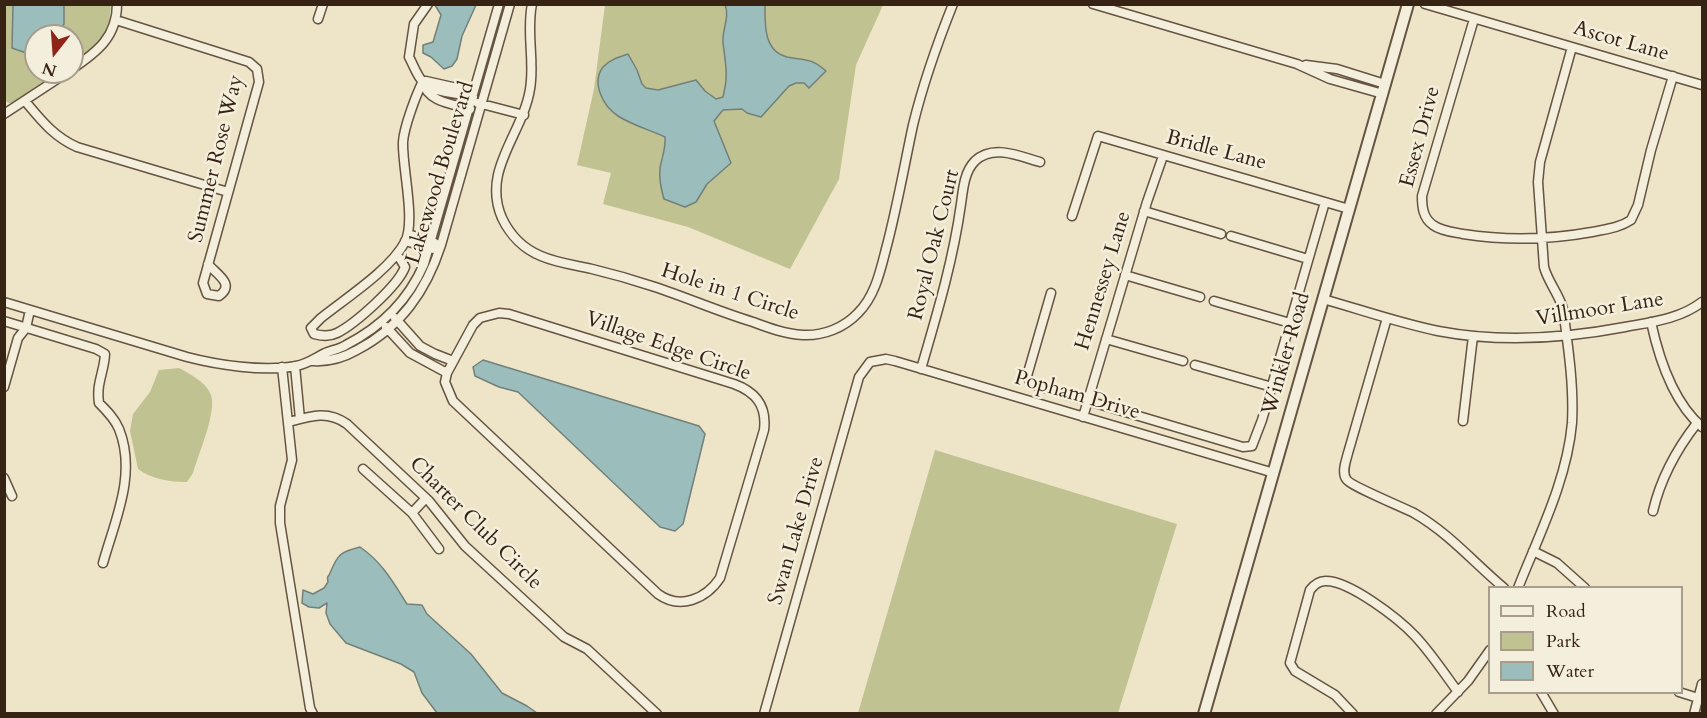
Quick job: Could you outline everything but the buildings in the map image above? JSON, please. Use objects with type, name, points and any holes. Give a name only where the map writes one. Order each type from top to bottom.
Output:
[{"type":"street","points":[[84,60],[104,44],[110,36],[116,20],[117,4]]},
{"type":"street","points":[[318,19],[323,4]]},
{"type":"street","points":[[428,4],[414,24],[409,57],[423,81],[424,89],[434,98],[457,97],[524,115]]},
{"type":"street","name":"Lakewood Boulevard","points":[[314,361],[326,352],[344,347],[368,334],[391,314],[421,272],[431,245],[499,4]]},
{"type":"street","name":"Lakewood Boulevard","points":[[4,302],[206,362],[246,367],[282,367],[314,361],[327,362],[369,344],[398,321],[411,307],[427,283],[440,248],[510,4]]},
{"type":"street","name":"Hole in 1 Circle","points":[[532,4],[529,25],[531,80],[524,115],[503,156],[496,184],[497,202],[503,220],[512,234],[526,248],[551,260],[609,273],[656,287],[769,328],[796,334],[824,333],[854,318],[866,304],[875,287],[897,208],[922,91],[953,4]]},
{"type":"street","points":[[1093,4],[1297,64],[1337,69],[1384,89]]},
{"type":"street","name":"Winkler Road","points":[[1204,714],[1408,4]]},
{"type":"street","name":"Ascot Lane","points":[[1425,4],[1702,85]]},
{"type":"street","name":"Essex Drive","points":[[1474,19],[1422,196],[1425,216],[1431,224],[1447,231],[1491,238],[1542,240],[1612,228],[1631,220],[1638,205],[1651,150],[1673,76]]},
{"type":"street","name":"Summer Rose Way","points":[[116,20],[249,62],[258,69],[260,82],[208,264]]},
{"type":"street","points":[[1519,586],[1560,478],[1569,440],[1572,403],[1567,337],[1560,300],[1546,276],[1538,172],[1572,47]]},
{"type":"street","points":[[423,81],[432,81],[457,88],[457,97]]},
{"type":"street","points":[[397,254],[405,267],[402,275],[389,291],[336,334],[324,337],[314,334],[311,328],[321,318],[391,262],[406,237],[408,212],[403,140],[416,96],[423,81]]},
{"type":"street","points":[[4,114],[50,84]]},
{"type":"street","points":[[25,100],[48,129],[63,141],[228,192]]},
{"type":"street","name":"Bridle Lane","points":[[1072,216],[1098,136],[1349,209]]},
{"type":"street","name":"Royal Oak Court","points":[[921,369],[951,264],[964,184],[970,168],[983,156],[1000,152],[1040,162]]},
{"type":"street","name":"Hennessey Lane","points":[[1083,417],[1162,156]]},
{"type":"street","points":[[1051,294],[1027,376],[1031,384],[1239,446],[1252,446],[1272,387],[1325,202]]},
{"type":"street","points":[[1144,211],[1221,234]]},
{"type":"street","points":[[1231,236],[1308,259]]},
{"type":"street","points":[[406,237],[440,248]]},
{"type":"street","points":[[1125,275],[1200,297]]},
{"type":"street","name":"Villmoor Lane","points":[[1323,299],[1437,331],[1520,339],[1567,337],[1651,322],[1680,315],[1702,302]]},
{"type":"street","points":[[1214,301],[1290,323]]},
{"type":"street","points":[[4,387],[18,338],[26,328],[30,310]]},
{"type":"street","name":"Village Edge Circle","points":[[499,313],[734,384],[753,393],[765,413],[764,430],[720,578],[715,586],[702,596],[684,601],[670,601],[658,594],[453,402],[445,382],[447,373],[473,325],[480,318],[499,313]]},
{"type":"street","points":[[391,314],[414,341],[428,351],[453,361]]},
{"type":"street","points":[[1387,318],[1348,453],[1344,472],[1347,480],[1356,487],[1381,497],[1429,523],[1459,545],[1502,586]]},
{"type":"street","points":[[4,321],[96,349],[105,354],[105,366],[98,382],[99,403],[119,429],[128,469],[103,563]]},
{"type":"street","points":[[382,322],[410,353],[447,373]]},
{"type":"street","points":[[1651,322],[1660,355],[1672,383],[1685,407],[1700,425],[1675,453],[1657,493],[1653,512]]},
{"type":"street","points":[[1463,421],[1473,336]]},
{"type":"street","points":[[1106,339],[1183,361]]},
{"type":"street","points":[[422,361],[428,351]]},
{"type":"street","name":"Popham Drive","points":[[870,362],[886,359],[1274,473]]},
{"type":"street","name":"Swan Lake Drive","points":[[764,714],[859,377],[870,362]]},
{"type":"street","points":[[1195,365],[1272,387]]},
{"type":"street","points":[[295,366],[300,419]]},
{"type":"street","points":[[282,367],[292,460],[279,514],[310,708],[313,714]]},
{"type":"street","name":"Charter Club Circle","points":[[289,422],[324,414],[340,419],[426,498],[465,546],[564,637],[587,649],[657,714]]},
{"type":"street","points":[[363,469],[412,513],[439,549]]},
{"type":"street","points":[[4,478],[12,496]]},
{"type":"street","points":[[412,513],[426,498]]},
{"type":"street","points":[[1533,551],[1557,563],[1583,586]]},
{"type":"street","points":[[1353,714],[1335,695],[1295,671],[1290,663],[1310,590],[1315,583],[1323,580],[1341,585],[1386,611],[1416,638],[1458,692]]},
{"type":"street","points":[[1436,713],[1474,674],[1488,653]]},
{"type":"street","points":[[1694,714],[1702,684]]},
{"type":"street","points":[[1542,694],[1554,714]]},
{"type":"street","points":[[1683,694],[1698,698]]},
{"type":"green space","points":[[4,5],[13,5],[12,48],[24,52],[24,84],[40,84],[13,105],[5,101]]},
{"type":"green space","points":[[64,5],[111,5],[108,32],[84,56],[84,24],[64,24]]},
{"type":"green space","points":[[605,5],[883,5],[856,65],[839,179],[790,269],[688,227],[603,204],[611,173],[577,165],[594,89]]},
{"type":"green space","points":[[179,368],[209,390],[212,402],[206,434],[193,473],[187,482],[161,479],[138,469],[130,431],[133,414],[150,392],[159,370]]},
{"type":"green space","points":[[935,450],[1177,524],[1118,713],[858,713]]},
{"type":"water","points":[[725,4],[765,5],[767,36],[773,49],[787,57],[811,61],[826,71],[809,88],[804,83],[789,86],[761,117],[742,109],[723,110],[714,121],[731,163],[707,184],[696,202],[685,207],[664,199],[660,184],[660,168],[665,137],[629,122],[613,112],[600,94],[598,80],[605,65],[628,54],[646,88],[658,90],[696,80],[716,99],[723,97],[726,84],[723,42],[727,14]]},
{"type":"water","points":[[13,5],[64,5],[64,24],[24,24],[24,52],[12,48]]},
{"type":"water","points":[[435,5],[476,5],[462,36],[457,59],[452,66],[444,69],[423,53],[423,45],[433,42],[441,15]]},
{"type":"water","points":[[483,360],[699,426],[705,434],[683,524],[675,531],[660,527],[518,392],[499,387],[475,376],[473,367]]},
{"type":"water","points":[[360,547],[381,566],[407,604],[422,605],[427,614],[471,654],[502,693],[537,713],[437,713],[422,693],[414,672],[401,664],[346,643],[330,624],[326,613],[327,603],[319,608],[309,607],[302,603],[303,590],[313,594],[324,588],[338,558],[348,550]]}]
